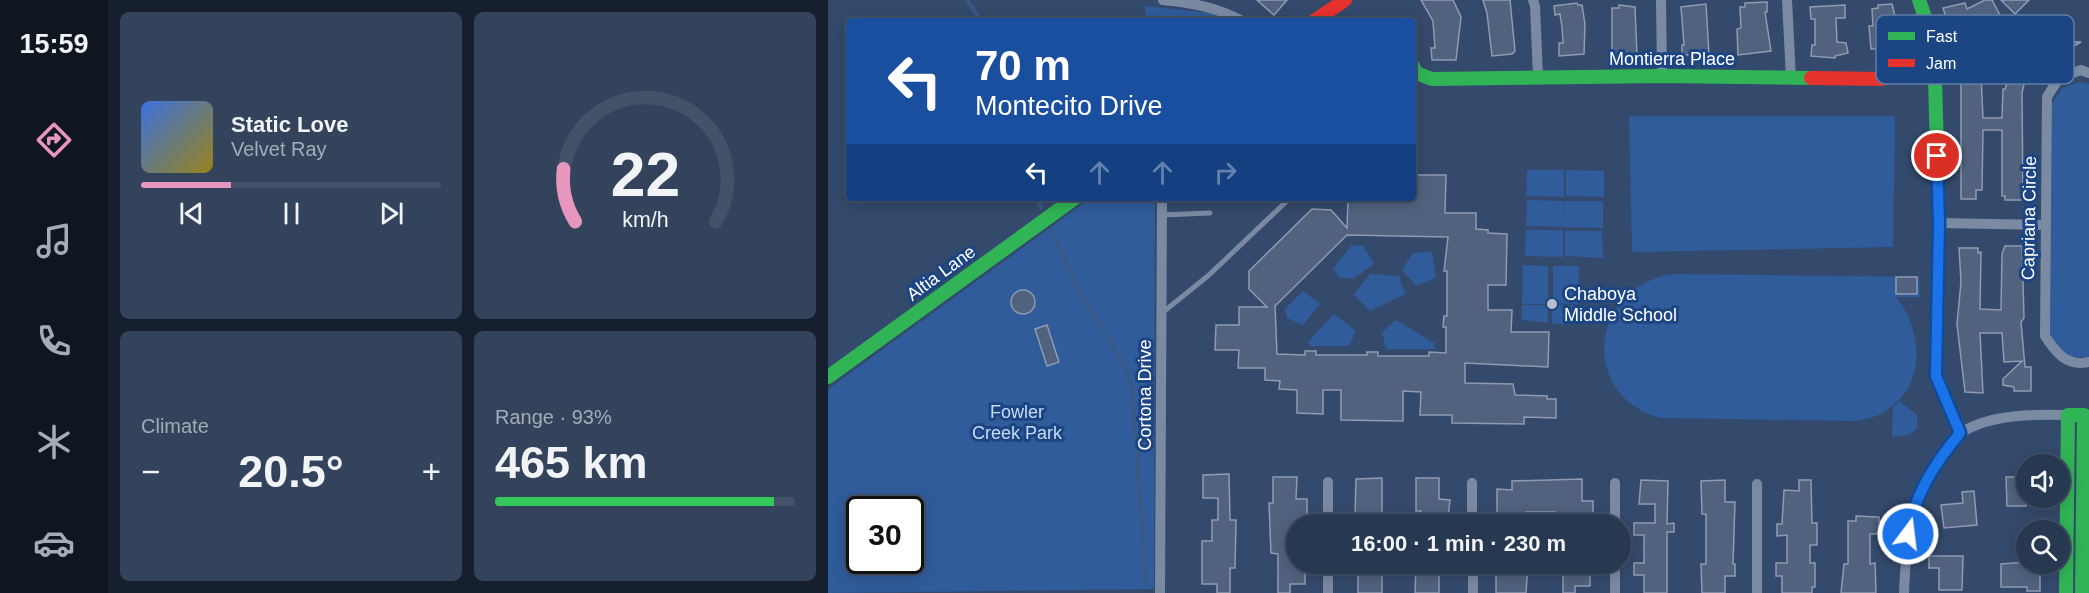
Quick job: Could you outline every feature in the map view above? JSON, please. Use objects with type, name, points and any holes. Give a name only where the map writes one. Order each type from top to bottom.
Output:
[{"type":"street","points":[[1163,0],[1200,4],[1236,18]]},
{"type":"street","points":[[1318,18],[1345,0]]},
{"type":"street","points":[[1533,0],[1538,77]]},
{"type":"street","points":[[1661,0],[1662,76]]},
{"type":"street","points":[[1787,0],[1791,79]]},
{"type":"street","points":[[1919,0],[1924,15]]},
{"type":"street","name":"Capriana Circle","points":[[2074,73],[2082,70],[2089,73]]},
{"type":"street","name":"Montierra Place","points":[[1416,73],[1432,79],[1662,76],[1876,79]]},
{"type":"street","points":[[1935,84],[1939,223],[1936,376],[1960,433]]},
{"type":"street","name":"Capriana Circle","points":[[2055,84],[2047,97],[2045,336],[2059,356],[2078,364],[2089,362]]},
{"type":"street","name":"Altia Lane","points":[[828,377],[1071,201]]},
{"type":"street","name":"Cortona Drive","points":[[1160,593],[1162,201]]},
{"type":"street","points":[[1939,223],[2045,225]]},
{"type":"street","points":[[2067,593],[2068,415]]},
{"type":"street","points":[[1904,593],[1905,552],[1911,516],[1934,465],[1960,433],[2000,418],[2086,415],[2082,593]]},
{"type":"street","points":[[1328,482],[1328,514]]},
{"type":"street","points":[[1472,483],[1473,514]]},
{"type":"street","points":[[1615,483],[1615,514]]},
{"type":"street","points":[[1757,484],[1757,593]]},
{"type":"street","points":[[1328,574],[1328,593]]},
{"type":"street","points":[[1473,574],[1473,593]]},
{"type":"street","points":[[1614,593],[1615,574]]},
{"type":"lane","points":[[1162,314],[1209,275],[1287,201]]},
{"type":"lane","points":[[1162,215],[1210,213]]},
{"type":"green space","points":[[1145,6],[1210,13],[1222,18],[1145,18]]},
{"type":"green space","points":[[2080,82],[2089,84],[2089,357],[2066,357],[2051,337],[2050,331],[2052,104],[2062,88]]},
{"type":"green space","points":[[1629,116],[1895,116],[1893,247],[1632,252]]},
{"type":"green space","points":[[1527,170],[1564,170],[1564,197],[1526,196]]},
{"type":"green space","points":[[1566,170],[1604,171],[1604,197],[1566,196]]},
{"type":"green space","points":[[1527,200],[1564,201],[1565,221],[1565,201],[1603,201],[1603,228],[1526,226]]},
{"type":"green space","name":"Fowler Creek Park","points":[[1087,201],[1155,201],[1154,589],[828,593],[828,389]]},
{"type":"green space","points":[[1526,230],[1563,230],[1563,257],[1525,256]]},
{"type":"green space","points":[[1565,231],[1602,231],[1603,258],[1565,256]]},
{"type":"green space","points":[[1352,245],[1363,246],[1374,264],[1353,279],[1339,277],[1333,269]]},
{"type":"green space","points":[[1432,252],[1436,277],[1417,286],[1402,270],[1413,253]]},
{"type":"green space","points":[[1523,265],[1548,266],[1548,304],[1522,304]]},
{"type":"green space","points":[[1553,266],[1579,266],[1578,304],[1553,303]]},
{"type":"green space","points":[[1370,274],[1399,276],[1405,294],[1370,311],[1354,295]]},
{"type":"green space","points":[[1675,274],[1919,277],[1920,297],[1896,297],[1912,327],[1916,343],[1913,375],[1907,390],[1896,403],[1881,414],[1854,421],[1661,418],[1634,406],[1616,388],[1606,366],[1605,342],[1611,318],[1625,298],[1646,282]]},
{"type":"green space","points":[[1303,291],[1320,304],[1303,325],[1287,318],[1285,309]]},
{"type":"green space","points":[[1522,305],[1547,305],[1548,323],[1522,320]]},
{"type":"green space","points":[[1552,305],[1578,305],[1578,324],[1552,324]]},
{"type":"green space","points":[[1334,314],[1356,331],[1349,346],[1311,346],[1308,342]]},
{"type":"green space","points":[[1396,320],[1434,343],[1434,349],[1386,349],[1382,332]]},
{"type":"green space","points":[[1899,401],[1917,415],[1917,428],[1909,435],[1892,437],[1893,408]]},
{"type":"building","points":[[1257,0],[1287,0],[1274,15]]},
{"type":"building","points":[[1421,0],[1453,0],[1461,17],[1456,60],[1432,60],[1431,48],[1435,48],[1433,21]]},
{"type":"building","points":[[1483,0],[1510,0],[1515,51],[1512,54],[1492,56],[1487,13]]},
{"type":"building","points":[[1985,0],[1992,0],[2000,15],[1945,15],[1943,8],[1965,3],[1967,9]]},
{"type":"building","points":[[2001,0],[2029,0],[2015,14]]},
{"type":"building","points":[[1767,2],[1767,12],[1765,12],[1771,51],[1738,55],[1737,29],[1741,28],[1740,7],[1745,7],[1745,3]]},
{"type":"building","points":[[1577,3],[1582,5],[1585,24],[1584,54],[1559,56],[1559,43],[1563,43],[1562,27],[1560,14],[1555,15],[1554,6]]},
{"type":"building","points":[[1706,4],[1709,55],[1682,55],[1682,45],[1684,45],[1681,7]]},
{"type":"building","points":[[1892,4],[1895,15],[1876,15],[1876,49],[1871,49],[1869,26],[1873,26],[1872,9],[1878,8],[1878,5]]},
{"type":"building","points":[[1619,5],[1635,7],[1637,55],[1615,56],[1614,50],[1612,51],[1612,8],[1619,8]]},
{"type":"building","points":[[1845,5],[1845,18],[1836,18],[1837,42],[1846,43],[1848,53],[1835,56],[1835,58],[1811,56],[1812,45],[1815,45],[1815,19],[1811,19],[1810,7]]},
{"type":"building","points":[[1961,84],[1981,84],[1983,118],[2002,118],[2003,89],[2007,84],[2024,84],[2022,93],[2023,200],[2005,200],[2005,196],[2002,196],[2002,130],[1983,130],[1982,190],[1976,190],[1976,199],[1961,199]]},
{"type":"building","points":[[1416,175],[1446,175],[1445,213],[1476,213],[1476,229],[1488,230],[1488,233],[1507,234],[1506,285],[1488,285],[1488,310],[1512,310],[1511,332],[1549,332],[1548,367],[1465,363],[1465,383],[1513,384],[1515,395],[1547,396],[1547,399],[1556,399],[1556,418],[1524,417],[1524,424],[1452,423],[1452,415],[1420,415],[1421,392],[1403,391],[1403,421],[1341,420],[1341,390],[1323,390],[1323,414],[1297,413],[1297,390],[1279,389],[1280,381],[1265,380],[1265,368],[1238,368],[1239,350],[1215,350],[1216,325],[1239,325],[1239,307],[1267,307],[1249,289],[1249,271],[1312,209],[1331,210],[1347,228],[1348,201],[1416,201]],"holes":[[[1347,235],[1448,237],[1444,271],[1447,271],[1447,316],[1444,316],[1443,327],[1446,327],[1446,353],[1429,352],[1429,356],[1378,356],[1378,352],[1367,352],[1367,355],[1316,355],[1316,351],[1305,351],[1305,355],[1277,354],[1275,306]]]},
{"type":"building","points":[[2005,246],[2022,246],[2024,318],[2021,322],[2025,367],[2031,367],[2031,391],[2014,391],[2014,387],[2003,385],[2003,379],[2022,361],[2004,362],[2002,333],[1980,333],[1983,393],[1965,392],[1957,324],[1961,282],[1959,248],[1978,248],[1978,253],[1981,252],[1980,309],[2001,310],[2002,254]]},
{"type":"building","points":[[1896,277],[1917,277],[1917,294],[1896,294]]},
{"type":"building","points":[[1023,290],[1032,293],[1035,302],[1032,311],[1023,314],[1014,311],[1011,302],[1014,293]]},
{"type":"building","points":[[1047,325],[1059,362],[1047,366],[1035,329]]},
{"type":"building","points":[[1229,474],[1230,520],[1236,520],[1235,568],[1230,568],[1230,593],[1217,593],[1217,584],[1202,584],[1202,541],[1212,541],[1212,520],[1218,520],[1218,498],[1203,498],[1203,475]]},
{"type":"building","points":[[1273,477],[1297,477],[1296,499],[1307,499],[1307,514],[1286,514],[1286,574],[1305,574],[1305,584],[1290,584],[1290,593],[1278,593],[1278,554],[1271,553],[1269,503],[1273,503]]},
{"type":"building","points":[[2006,477],[2016,477],[2016,506],[2007,506]]},
{"type":"building","points":[[1382,478],[1382,514],[1355,514],[1356,479]]},
{"type":"building","points":[[1416,478],[1439,478],[1439,499],[1450,500],[1448,514],[1421,514],[1421,511],[1416,511]]},
{"type":"building","points":[[1582,479],[1582,501],[1593,501],[1593,514],[1526,512],[1526,514],[1497,514],[1497,489],[1512,490],[1512,481]]},
{"type":"building","points":[[1641,480],[1668,481],[1667,524],[1674,523],[1674,532],[1667,532],[1667,593],[1644,593],[1644,575],[1634,575],[1634,563],[1644,563],[1644,535],[1634,535],[1634,523],[1655,523],[1655,504],[1639,504]]},
{"type":"building","points":[[1725,480],[1725,502],[1735,502],[1733,564],[1735,564],[1735,576],[1725,576],[1725,593],[1702,593],[1701,564],[1706,564],[1706,514],[1702,514],[1701,481]]},
{"type":"building","points":[[1799,480],[1811,480],[1812,523],[1817,523],[1817,545],[1810,545],[1810,563],[1815,563],[1815,587],[1812,587],[1812,593],[1782,593],[1782,576],[1776,576],[1776,563],[1787,563],[1787,535],[1777,536],[1777,524],[1782,524],[1784,490],[1799,491]]},
{"type":"building","points":[[1974,491],[1977,525],[1944,528],[1941,505],[1963,503],[1962,492]]},
{"type":"building","points":[[1856,516],[1879,517],[1879,522],[1881,522],[1881,534],[1870,534],[1870,564],[1875,563],[1876,593],[1841,593],[1844,564],[1848,564],[1848,521],[1856,521]]},
{"type":"building","points":[[1929,556],[1963,556],[1962,590],[1939,590],[1939,568],[1929,568]]},
{"type":"building","points":[[2016,563],[2016,574],[2040,574],[2040,591],[2027,591],[2027,587],[2001,587],[2001,564]]},
{"type":"building","points":[[1358,574],[1382,574],[1382,593],[1358,593]]},
{"type":"building","points":[[1416,574],[1439,574],[1439,593],[1415,593]]},
{"type":"building","points":[[1496,574],[1527,574],[1526,593],[1496,593]]},
{"type":"building","points":[[1563,574],[1590,574],[1590,586],[1575,586],[1575,593],[1563,593]]},
{"type":"waterway","points":[[967,0],[979,18]]},
{"type":"waterway","points":[[1038,201],[1041,208]]},
{"type":"waterway","points":[[1051,230],[1084,301],[1124,363],[1132,388],[1146,584]]},
{"type":"traffic: fast","points":[[1919,0],[1924,15]]},
{"type":"traffic: fast","points":[[1416,73],[1432,79],[1662,76],[1811,78]]},
{"type":"traffic: fast","points":[[1935,84],[1939,223],[1936,376],[1960,433]]},
{"type":"traffic: fast","points":[[828,377],[1071,201]]},
{"type":"traffic: fast","points":[[2066,593],[2068,415],[2084,415],[2082,593]]},
{"type":"traffic: jam","points":[[1318,18],[1345,0]]},
{"type":"traffic: jam","points":[[1811,78],[1876,79]]},
{"type":"place","name":"Chaboya Middle School","points":[[1552,304]]},
{"type":"route","points":[[1908,534],[1911,516],[1934,465],[1960,433],[1936,376],[1939,223],[1937,156]]}]
